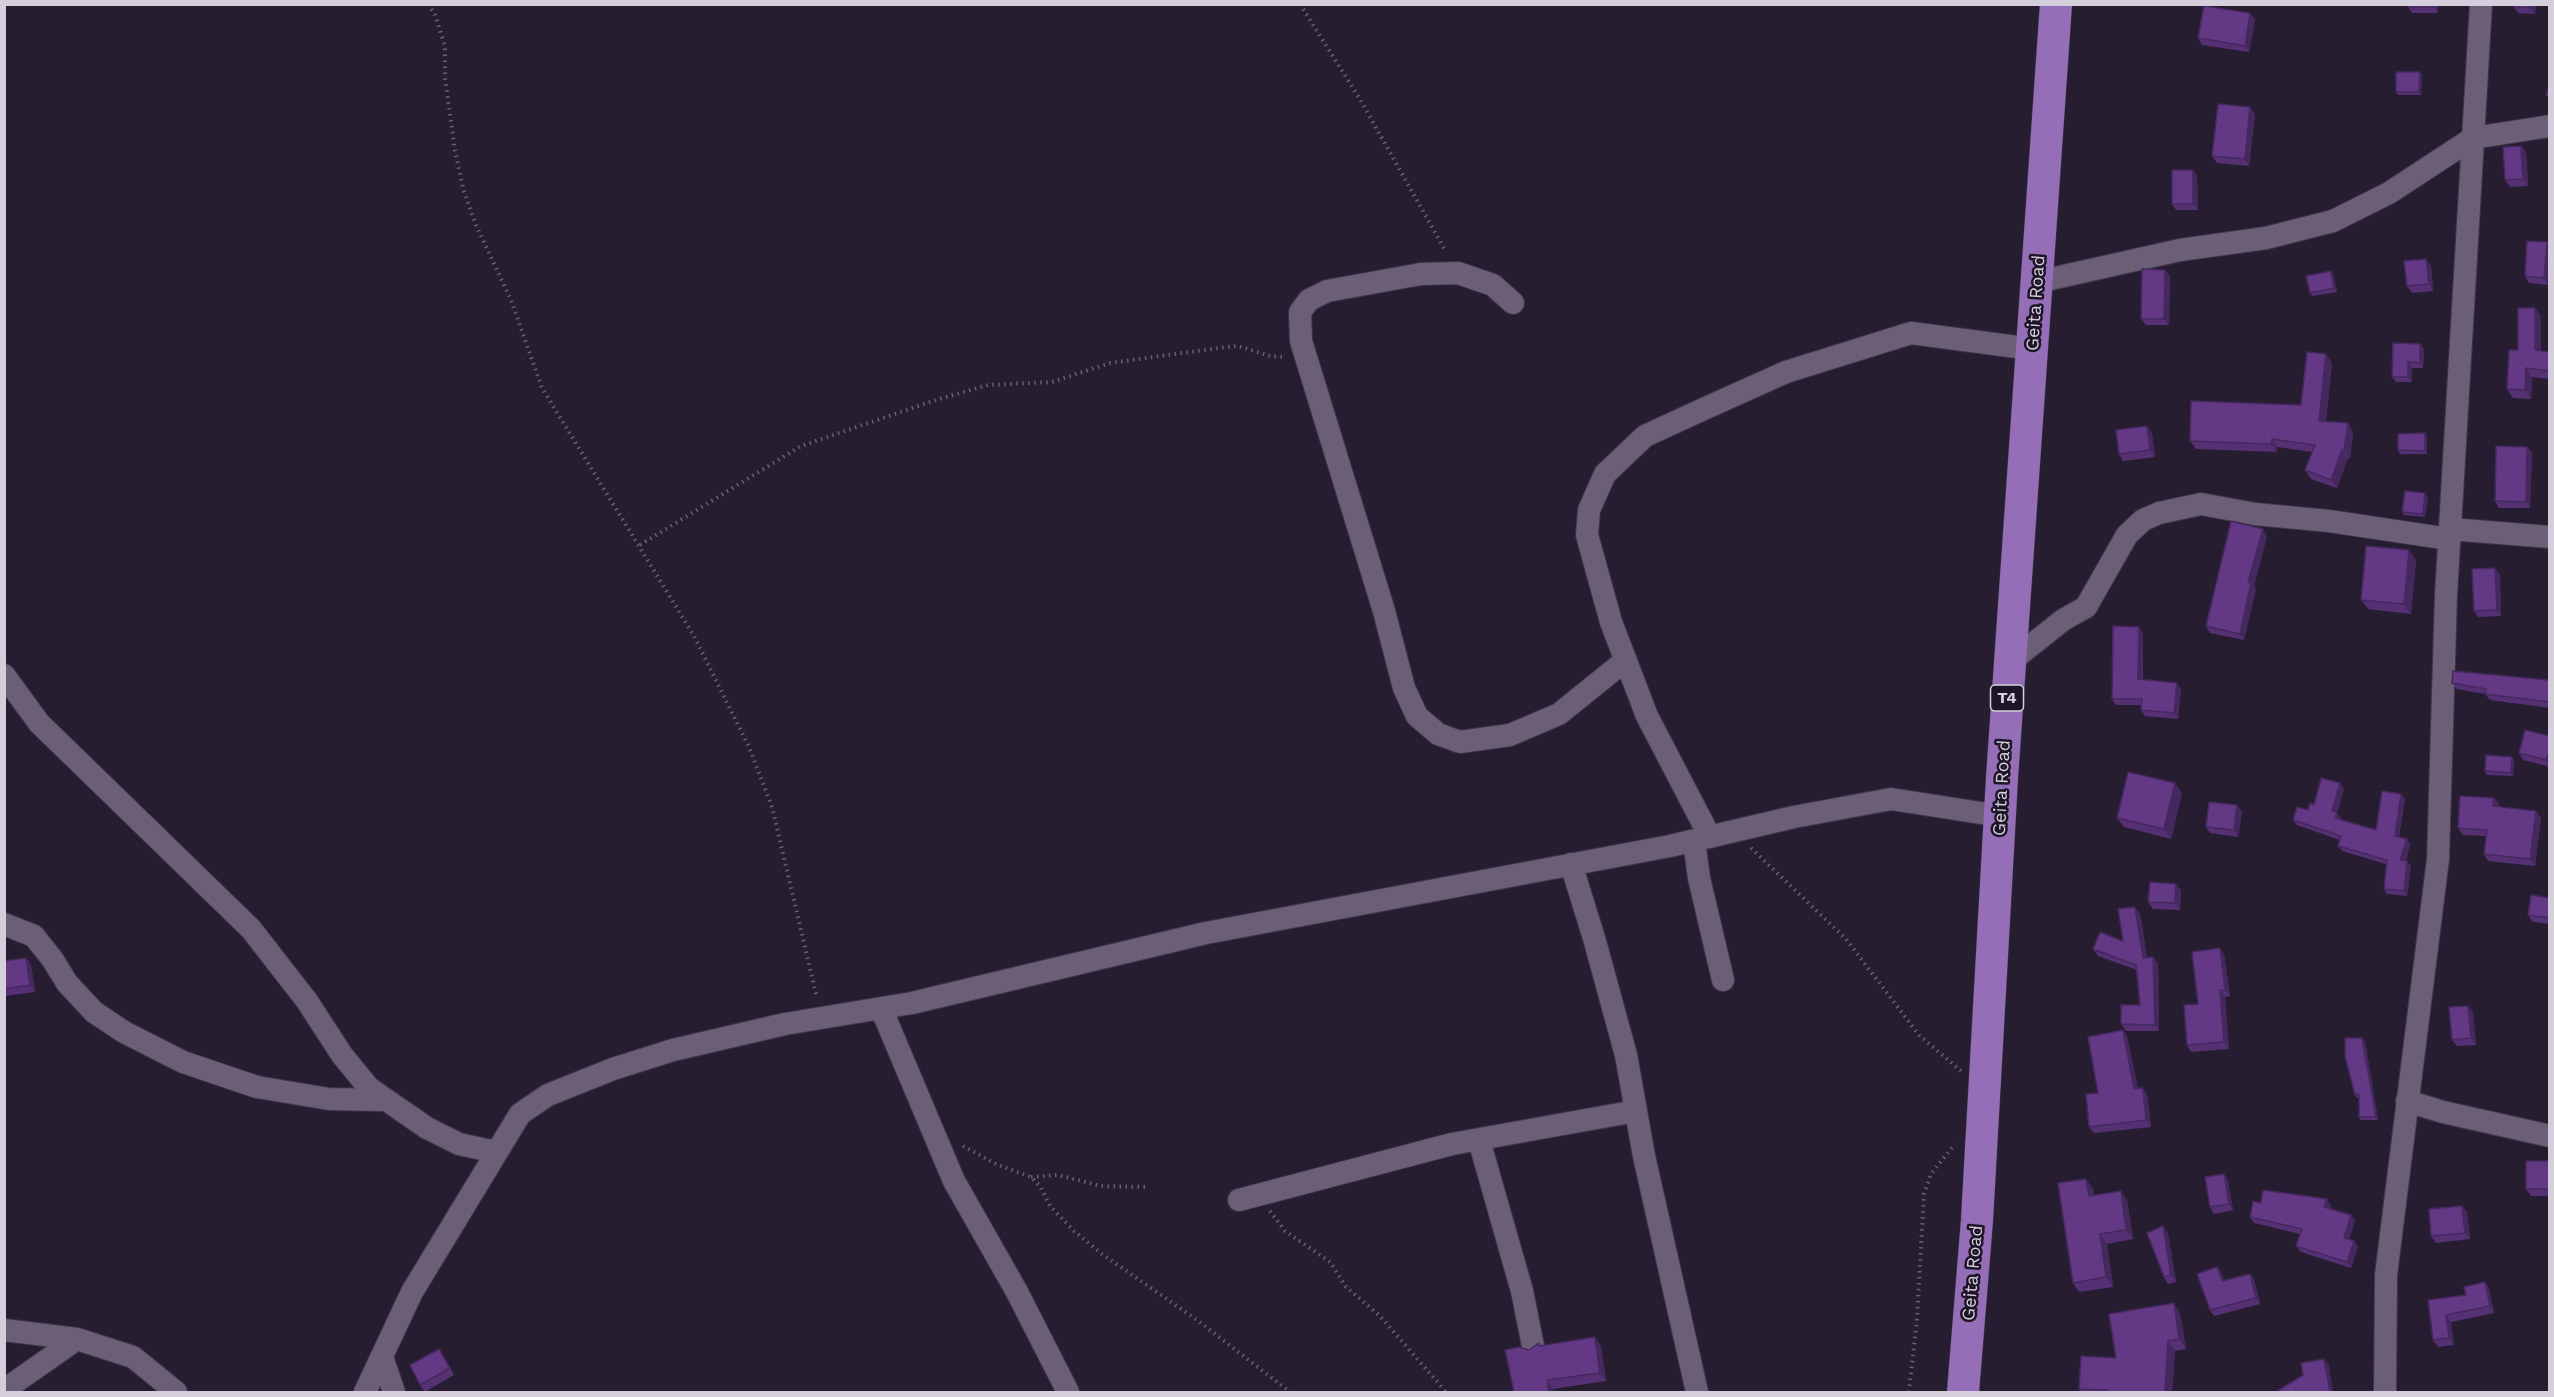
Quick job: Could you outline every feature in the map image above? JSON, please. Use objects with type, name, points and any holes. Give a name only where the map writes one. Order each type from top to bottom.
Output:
[{"type":"highway","name":"Geita Road","points":[[1963,1392],[1977,1220],[2010,662],[2056,4]]},
{"type":"street","points":[[2385,1392],[2386,1275],[2438,859],[2449,534],[2481,4]]},
{"type":"street","points":[[2037,282],[2180,250],[2266,238],[2332,221],[2389,193],[2473,138],[2550,126]]},
{"type":"street","points":[[1514,303],[1493,285],[1458,273],[1421,274],[1350,285],[1327,291],[1309,300],[1300,312],[1299,326],[1306,358],[1384,611],[1398,670],[1417,716],[1438,734],[1460,742],[1510,735],[1559,714],[1626,660]]},
{"type":"street","points":[[1723,980],[1700,878],[1702,839],[1647,716],[1611,622],[1587,535],[1589,510],[1605,474],[1645,436],[1786,372],[1911,333],[2032,349]]},
{"type":"street","points":[[2010,662],[2063,620],[2086,607],[2127,535],[2143,520],[2158,513],[2201,504],[2255,514],[2449,534],[2550,537]]},
{"type":"street","points":[[4,675],[39,723],[251,928],[308,1000],[342,1055],[369,1088],[426,1128],[459,1144],[495,1152]]},
{"type":"street","points":[[365,1392],[412,1292],[520,1114],[548,1095],[613,1069],[673,1050],[822,1018],[912,1003],[1206,933],[1702,839],[1891,799],[2000,816]]},
{"type":"street","points":[[1571,864],[1626,1055],[1661,1236],[1697,1392]]},
{"type":"street","points":[[4,924],[34,936],[53,960],[67,984],[94,1012],[124,1032],[183,1062],[257,1087],[329,1099],[384,1100]]},
{"type":"street","points":[[881,1008],[930,1129],[972,1217],[1017,1292],[1068,1392]]},
{"type":"street","points":[[2408,1101],[2443,1112],[2550,1136]]},
{"type":"street","points":[[1239,1200],[1452,1144],[1636,1111]]},
{"type":"street","points":[[1479,1140],[1522,1291],[1533,1346]]},
{"type":"street","points":[[4,1330],[77,1339],[133,1357],[176,1392]]},
{"type":"street","points":[[4,1390],[77,1339]]},
{"type":"street","points":[[382,1357],[394,1392]]},
{"type":"path","points":[[428,4],[435,15],[445,46],[445,78],[455,151],[464,192],[476,225],[511,300],[542,388],[694,636],[749,747],[772,807],[822,1018]]},
{"type":"path","points":[[1300,4],[1361,100],[1397,169],[1458,273]]},
{"type":"path","points":[[640,545],[801,446],[936,400],[988,386],[1052,382],[1110,363],[1226,347],[1238,346],[1270,356],[1306,358]]},
{"type":"path","points":[[1733,831],[1846,939],[1919,1035],[1969,1077]]},
{"type":"path","points":[[930,1129],[996,1164],[1032,1177],[1059,1175],[1101,1186],[1148,1187]]},
{"type":"path","points":[[1909,1392],[1917,1319],[1924,1194],[1931,1174],[1956,1142]]},
{"type":"path","points":[[1032,1177],[1040,1186],[1050,1206],[1074,1231],[1102,1254],[1188,1313],[1290,1392]]},
{"type":"path","points":[[1262,1194],[1273,1218],[1302,1245],[1330,1262],[1346,1287],[1380,1316],[1446,1392]]},
{"type":"building","points":[[2408,4],[2434,4],[2434,7],[2408,7]]},
{"type":"building","points":[[2513,4],[2530,4],[2530,8],[2513,6]]},
{"type":"building","points":[[2204,6],[2250,13],[2245,46],[2198,38]]},
{"type":"building","points":[[2396,72],[2420,72],[2419,92],[2396,92]]},
{"type":"building","points":[[2550,82],[2550,96],[2546,95]]},
{"type":"building","points":[[2218,104],[2250,107],[2245,159],[2212,156]]},
{"type":"building","points":[[2521,146],[2523,179],[2505,180],[2503,147]]},
{"type":"building","points":[[2172,170],[2193,170],[2193,204],[2172,204]]},
{"type":"building","points":[[2527,241],[2547,242],[2544,278],[2525,276]]},
{"type":"building","points":[[2426,259],[2429,284],[2407,286],[2404,261]]},
{"type":"building","points":[[2142,269],[2165,270],[2164,319],[2141,319]]},
{"type":"building","points":[[2331,271],[2334,288],[2310,293],[2306,276]]},
{"type":"building","points":[[2518,308],[2535,308],[2535,350],[2550,352],[2550,371],[2526,368],[2525,390],[2507,389],[2509,350],[2518,350]]},
{"type":"building","points":[[2393,343],[2420,344],[2420,363],[2408,362],[2408,377],[2392,377]]},
{"type":"building","points":[[2307,352],[2326,354],[2319,421],[2348,423],[2344,450],[2342,450],[2331,480],[2305,470],[2315,445],[2272,439],[2271,444],[2190,441],[2191,401],[2301,405]]},
{"type":"building","points":[[2147,426],[2150,450],[2119,454],[2116,430]]},
{"type":"building","points":[[2425,433],[2425,451],[2398,450],[2398,434]]},
{"type":"building","points":[[2496,446],[2527,447],[2526,502],[2495,501]]},
{"type":"building","points":[[2405,491],[2425,493],[2423,514],[2402,512]]},
{"type":"building","points":[[2231,521],[2263,529],[2248,582],[2251,583],[2240,634],[2206,626]]},
{"type":"building","points":[[2366,546],[2409,550],[2404,604],[2361,600]]},
{"type":"building","points":[[2495,568],[2497,610],[2474,611],[2472,569]]},
{"type":"building","points":[[2113,626],[2139,627],[2138,679],[2177,683],[2174,713],[2141,710],[2142,699],[2112,699]]},
{"type":"building","points":[[2550,666],[2550,702],[2485,694],[2486,689],[2452,683],[2453,671],[2548,680]]},
{"type":"building","points":[[2525,730],[2550,736],[2550,748],[2546,760],[2519,753]]},
{"type":"building","points":[[2486,755],[2512,757],[2511,773],[2485,771]]},
{"type":"building","points":[[2128,772],[2175,783],[2164,829],[2117,818]]},
{"type":"building","points":[[2321,778],[2340,783],[2332,811],[2337,812],[2335,818],[2376,830],[2382,791],[2401,794],[2395,836],[2407,839],[2400,860],[2407,861],[2404,891],[2384,889],[2387,860],[2338,846],[2341,836],[2293,820],[2297,807],[2308,810],[2310,803],[2314,805]]},
{"type":"building","points":[[2460,796],[2494,798],[2493,806],[2536,811],[2530,859],[2484,854],[2487,830],[2458,828]]},
{"type":"building","points":[[2209,802],[2237,805],[2234,830],[2206,827]]},
{"type":"building","points":[[2150,882],[2176,884],[2175,903],[2148,902]]},
{"type":"building","points":[[2531,895],[2550,898],[2550,918],[2528,915]]},
{"type":"building","points":[[2135,907],[2143,958],[2153,957],[2155,1025],[2121,1024],[2121,1005],[2140,1005],[2136,965],[2093,949],[2100,932],[2123,941],[2118,909]]},
{"type":"building","points":[[2220,948],[2225,990],[2220,990],[2224,1042],[2187,1045],[2184,1005],[2198,1004],[2192,952]]},
{"type":"building","points":[[26,958],[30,985],[4,989],[4,961]]},
{"type":"building","points":[[2468,1006],[2471,1038],[2452,1040],[2449,1007]]},
{"type":"building","points":[[2123,1030],[2134,1089],[2143,1088],[2146,1120],[2089,1127],[2086,1094],[2098,1093],[2088,1037]]},
{"type":"building","points":[[2345,1038],[2362,1038],[2376,1117],[2359,1117],[2359,1094],[2355,1095],[2345,1056]]},
{"type":"building","points":[[2526,1161],[2550,1161],[2549,1189],[2526,1189]]},
{"type":"building","points":[[2224,1174],[2229,1204],[2210,1207],[2205,1177]]},
{"type":"building","points":[[2086,1179],[2089,1196],[2121,1191],[2126,1230],[2100,1234],[2106,1277],[2073,1283],[2058,1183]]},
{"type":"building","points":[[2263,1190],[2327,1199],[2324,1207],[2351,1215],[2344,1238],[2354,1241],[2347,1262],[2296,1246],[2302,1229],[2250,1217],[2253,1201],[2261,1203]]},
{"type":"building","points":[[2462,1206],[2465,1233],[2431,1236],[2429,1209]]},
{"type":"building","points":[[2163,1226],[2171,1275],[2164,1277],[2147,1233]]},
{"type":"building","points":[[2217,1267],[2222,1281],[2250,1274],[2256,1298],[2210,1310],[2197,1274]]},
{"type":"building","points":[[2485,1282],[2490,1306],[2446,1315],[2449,1338],[2433,1340],[2428,1300],[2466,1295],[2464,1287]]},
{"type":"building","points":[[2174,1303],[2179,1339],[2168,1341],[2165,1392],[2109,1392],[2108,1390],[2079,1389],[2081,1356],[2116,1358],[2109,1314]]},
{"type":"building","points":[[1595,1337],[1600,1373],[1547,1380],[1549,1392],[1514,1392],[1505,1350],[1519,1347],[1529,1350],[1539,1343],[1539,1346]]},
{"type":"building","points":[[439,1349],[450,1368],[420,1385],[410,1365]]},
{"type":"building","points":[[2324,1359],[2330,1392],[2276,1392],[2303,1375],[2301,1363]]}]
